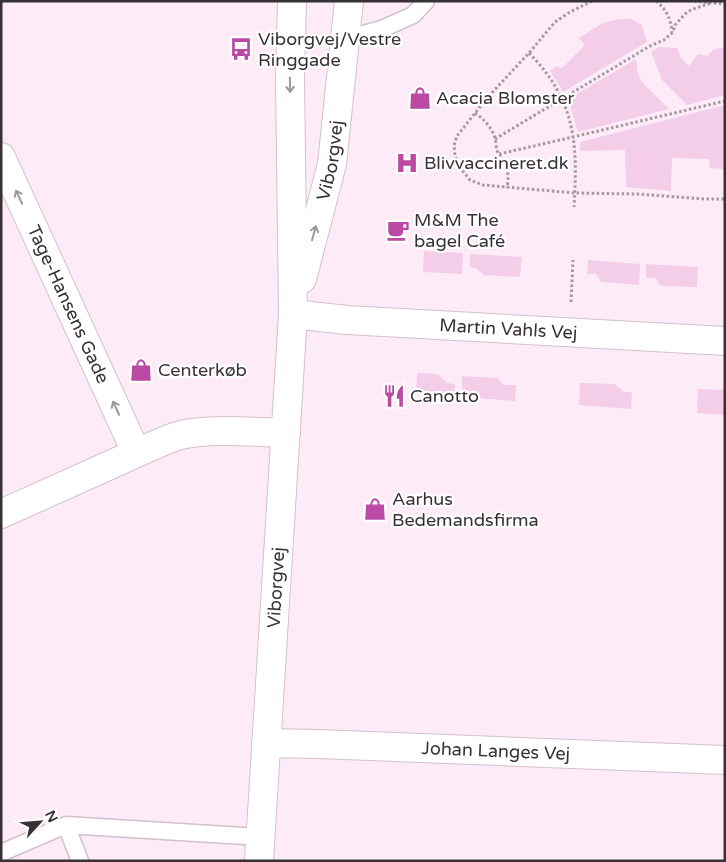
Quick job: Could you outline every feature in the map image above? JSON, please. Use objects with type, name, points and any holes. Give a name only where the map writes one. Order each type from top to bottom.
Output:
[{"type":"street","name":"Viborgvej","points":[[259,849],[293,314],[290,77],[292,1]]},
{"type":"street","name":"Viborgvej","points":[[293,314],[332,164],[349,1]]},
{"type":"street","name":"Tage-Hansens Gade","points":[[1,157],[136,452]]},
{"type":"street","name":"Martin Vahls Vej","points":[[293,314],[347,320],[725,341]]},
{"type":"street","points":[[1,514],[136,452],[180,435],[196,432],[286,433]]},
{"type":"street","name":"Johan Langes Vej","points":[[266,743],[725,760]]},
{"type":"lane","points":[[345,40],[382,29],[413,15],[426,1]]},
{"type":"lane","points":[[1,853],[66,825],[259,849]]},
{"type":"lane","points":[[66,825],[80,861]]},
{"type":"path","points":[[592,1],[570,12],[556,22],[487,98],[456,136],[454,145],[462,170],[470,180],[483,185],[507,188],[575,193],[637,194],[705,200],[725,199]]},
{"type":"path","points":[[656,1],[668,15],[672,25],[672,32]]},
{"type":"path","points":[[694,1],[725,4]]},
{"type":"path","points":[[495,139],[650,46],[664,40],[687,12],[711,3]]},
{"type":"path","points":[[529,53],[546,72],[562,98],[571,124],[576,174],[574,207]]},
{"type":"path","points":[[499,154],[573,138],[725,100]]},
{"type":"path","points":[[475,113],[483,118],[495,139],[497,152],[507,168],[507,188]]},
{"type":"path","points":[[570,332],[573,260]]},
{"type":"shaded area","points":[[619,19],[631,19],[642,25],[647,42],[563,92],[550,71],[557,66],[562,68],[585,45],[579,38],[603,23]]},
{"type":"shaded area","points":[[659,47],[677,48],[681,58],[689,66],[698,54],[707,56],[714,49],[725,47],[725,95],[687,105],[662,80],[651,52]]},
{"type":"shaded area","points":[[636,59],[638,73],[642,82],[669,109],[578,132],[568,99]]},
{"type":"shaded area","points":[[725,105],[725,169],[710,168],[709,159],[672,158],[671,191],[626,187],[625,150],[580,151],[580,142]]},
{"type":"shaded area","points":[[424,251],[463,253],[462,274],[423,272]]},
{"type":"shaded area","points":[[470,254],[522,257],[520,277],[484,275],[476,268],[470,267]]},
{"type":"shaded area","points":[[588,260],[640,264],[639,285],[601,282],[596,274],[587,274]]},
{"type":"shaded area","points":[[646,264],[698,267],[697,287],[661,286],[655,278],[646,278]]},
{"type":"shaded area","points":[[417,373],[438,374],[447,383],[455,384],[454,397],[416,394]]},
{"type":"shaded area","points":[[462,376],[498,378],[503,385],[516,385],[515,401],[462,397]]},
{"type":"shaded area","points":[[580,383],[615,384],[624,392],[632,392],[631,409],[579,405]]},
{"type":"shaded area","points":[[698,389],[725,390],[725,415],[697,413]]},
{"type":"place","name":"Viborgvej/Vestre Ringgade","points":[[241,49]]},
{"type":"place","name":"Acacia Blomster","points":[[420,98]]},
{"type":"place","name":"Blivvaccineret.dk","points":[[407,163]]},
{"type":"place","name":"M&M The bagel Café","points":[[398,230]]},
{"type":"place","name":"Centerkøb","points":[[141,370]]},
{"type":"place","name":"Canotto","points":[[394,396]]},
{"type":"place","name":"Aarhus Bedemandsfirma","points":[[375,509]]}]
